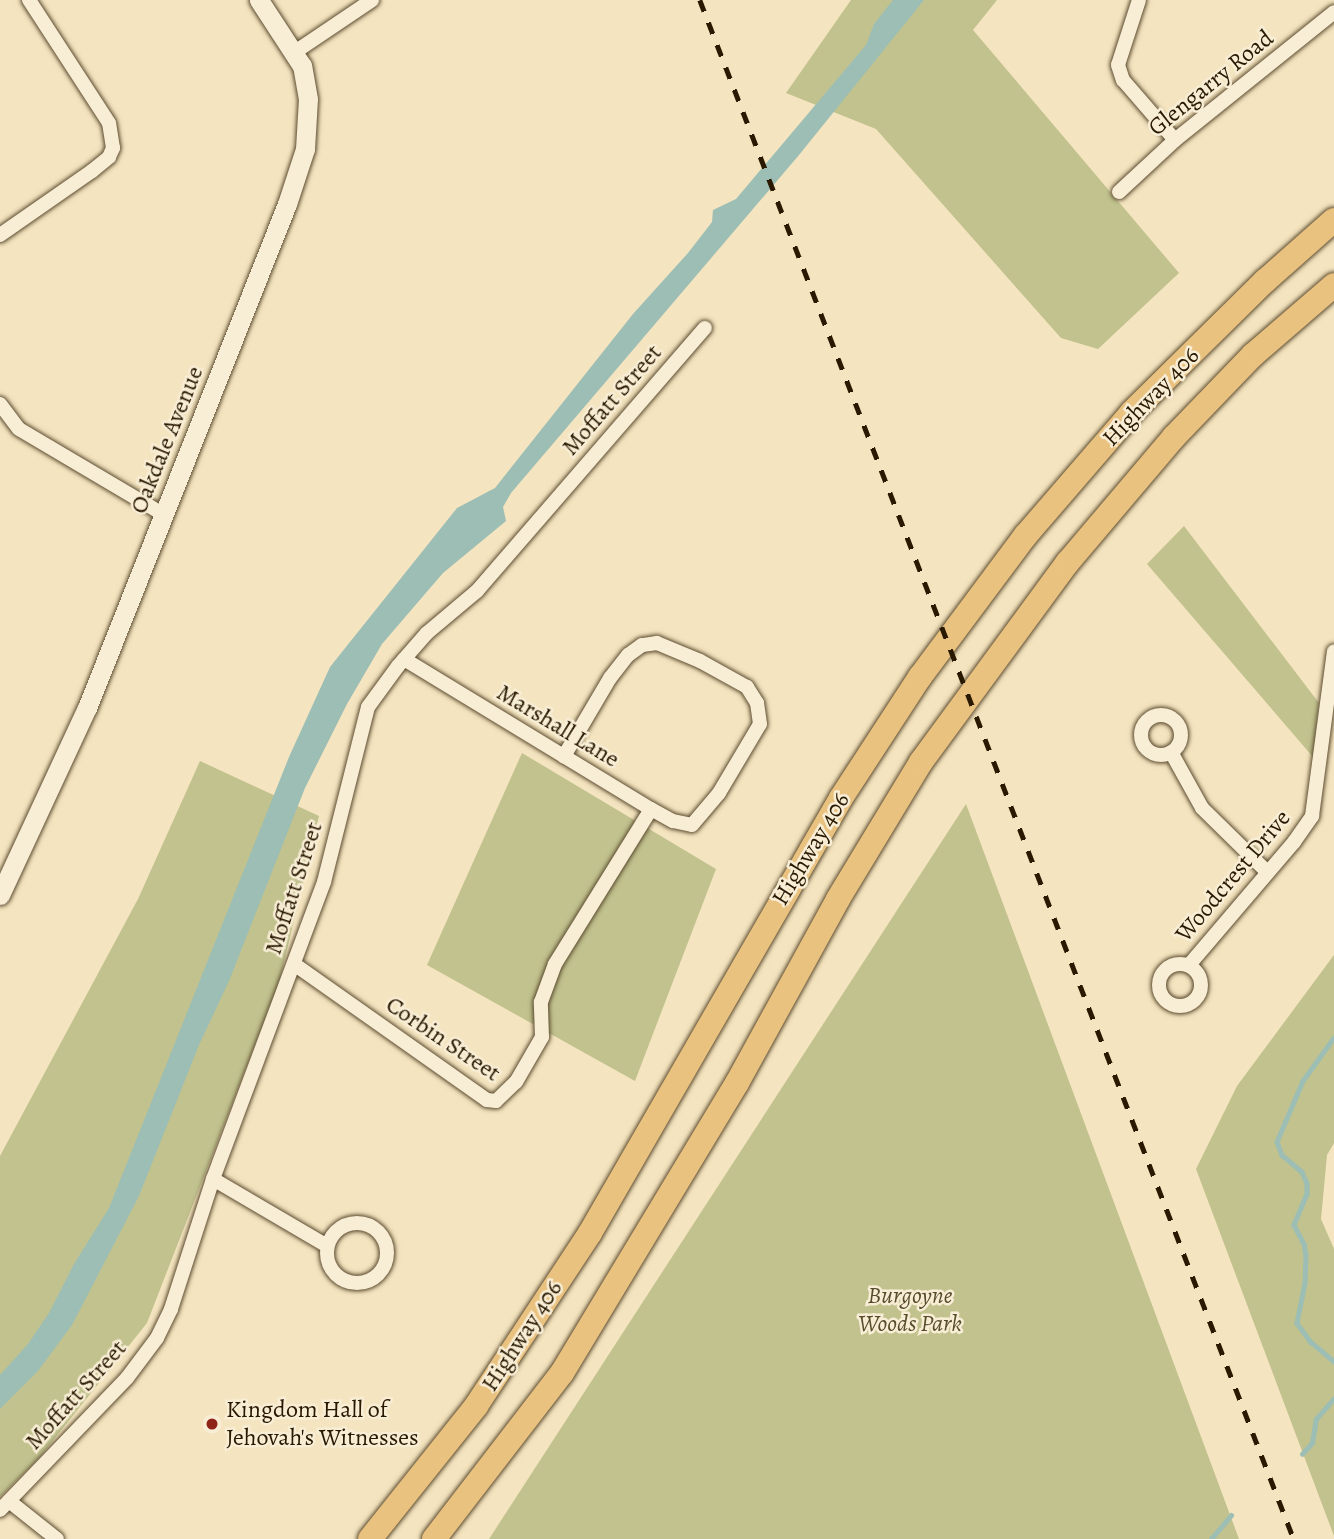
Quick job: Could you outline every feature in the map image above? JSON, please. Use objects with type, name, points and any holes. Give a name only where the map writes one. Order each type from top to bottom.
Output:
[{"type":"highway","name":"Highway 406","points":[[370,1539],[476,1406],[590,1233],[834,809],[928,666],[1026,535],[1132,412],[1265,281],[1334,220]]},
{"type":"highway","name":"Highway 406","points":[[434,1539],[562,1373],[737,1083],[838,899],[921,762],[1068,562],[1174,437],[1253,355],[1334,285]]},
{"type":"street","points":[[0,235],[92,171],[109,157],[113,148],[109,123],[29,0]]},
{"type":"street","name":"Oakdale Avenue","points":[[0,895],[87,708],[287,204],[305,149],[307,89],[302,66],[258,0]]},
{"type":"street","points":[[295,52],[372,0]]},
{"type":"street","points":[[1139,0],[1118,65],[1123,80],[1175,140]]},
{"type":"street","name":"Glengarry Road","points":[[1119,192],[1175,140],[1334,12]]},
{"type":"street","name":"Moffatt Street","points":[[4,1505],[127,1378],[156,1338],[171,1309],[214,1179],[324,882],[369,707],[427,633],[477,591],[705,328]]},
{"type":"street","points":[[0,404],[19,429],[163,514]]},
{"type":"street","name":"Marshall Lane","points":[[404,659],[651,809],[673,821],[691,825],[719,793],[760,724],[757,703],[747,688],[662,645],[642,645],[628,655],[610,678],[564,756]]},
{"type":"street","name":"Woodcrest Drive","points":[[1189,965],[1266,871],[1294,842],[1312,816],[1334,651]]},
{"type":"street","points":[[1171,752],[1202,808],[1266,871]]},
{"type":"street","name":"Corbin Street","points":[[294,964],[486,1100],[496,1101],[516,1082],[542,1037],[541,1002],[555,964],[651,809]]},
{"type":"street","points":[[214,1179],[327,1246]]},
{"type":"street","points":[[357,1222],[367,1224],[383,1237],[387,1256],[379,1274],[362,1283],[352,1283],[342,1280],[329,1265],[327,1246],[338,1229],[357,1222]]},
{"type":"street","points":[[4,1505],[57,1539]]},
{"type":"green space","points":[[851,0],[997,0],[973,30],[1179,273],[1098,349],[1061,338],[876,129],[786,93]]},
{"type":"green space","points":[[1184,526],[1319,703],[1313,757],[1147,564]]},
{"type":"green space","points":[[522,753],[716,869],[635,1081],[427,965]]},
{"type":"green space","points":[[200,761],[319,816],[279,983],[147,1323],[39,1458],[0,1497],[0,1156],[138,899]]},
{"type":"green space","name":"Burgoyne Woods Park","points":[[966,804],[1239,1539],[489,1539]]},
{"type":"green space","points":[[1334,955],[1334,1143],[1327,1155],[1321,1219],[1334,1249],[1334,1536],[1196,1169],[1237,1086]]},
{"type":"water","points":[[893,0],[924,0],[799,155],[511,493],[503,507],[506,521],[443,573],[382,644],[347,704],[305,788],[229,981],[199,1045],[139,1196],[72,1325],[38,1371],[0,1409],[0,1375],[28,1344],[49,1313],[74,1264],[109,1208],[289,757],[330,667],[457,508],[495,488],[633,314],[688,253],[712,222],[713,210],[736,199],[866,45],[874,24]]},
{"type":"waterway","points":[[1334,1038],[1303,1081],[1277,1142],[1282,1155],[1302,1172],[1307,1183],[1307,1194],[1294,1225],[1304,1244],[1306,1255],[1305,1283],[1297,1323],[1311,1342],[1334,1361]]},
{"type":"waterway","points":[[1302,1454],[1312,1443],[1316,1419],[1334,1398]]},
{"type":"waterway","points":[[1211,1539],[1231,1515]]},
{"type":"railway","points":[[700,0],[1294,1539]]},
{"type":"place","name":"Kingdom Hall of Jehovah's Witnesses","points":[[212,1424]]}]
